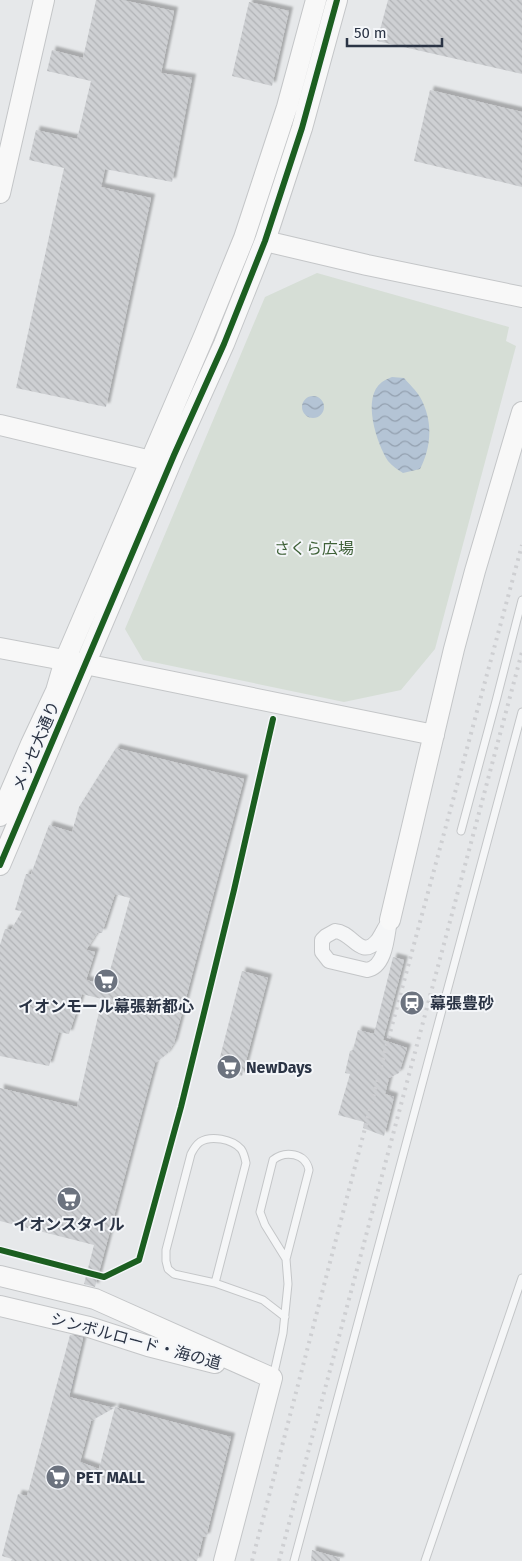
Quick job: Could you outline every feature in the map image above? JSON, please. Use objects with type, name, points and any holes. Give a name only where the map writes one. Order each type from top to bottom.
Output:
[{"type":"street","points":[[0,193],[44,0]]},
{"type":"street","points":[[75,662],[151,461],[244,238],[287,107],[316,0]]},
{"type":"street","points":[[75,662],[174,455],[224,344],[264,242],[302,128],[337,0]]},
{"type":"street","points":[[264,242],[522,297]]},
{"type":"street","points":[[390,920],[382,930],[378,940],[370,946],[365,948],[358,946],[346,934],[335,931],[322,940],[322,952],[329,961],[367,970],[373,969],[381,962],[438,713],[475,571],[522,412]]},
{"type":"street","points":[[0,425],[151,461]]},
{"type":"street","points":[[0,648],[434,735]]},
{"type":"street","name":"メッセ大通り","points":[[0,816],[56,691],[75,662]]},
{"type":"street","name":"メッセ大通り","points":[[0,865],[49,751],[75,662]]},
{"type":"street","name":"シンボルロード・海の道","points":[[0,1276],[95,1299],[272,1378]]},
{"type":"street","name":"シンボルロード・海の道","points":[[0,1306],[89,1327],[148,1346],[272,1378]]},
{"type":"street","points":[[224,1561],[272,1378]]},
{"type":"lane","points":[[461,831],[522,600]]},
{"type":"lane","points":[[294,1561],[522,712]]},
{"type":"lane","points":[[214,1283],[246,1163],[240,1148],[232,1142],[214,1138],[200,1142],[190,1154],[166,1250],[168,1269],[174,1274],[214,1283],[263,1300],[285,1317]]},
{"type":"lane","points":[[272,1378],[284,1333],[288,1284],[286,1259],[309,1170],[304,1158],[287,1154],[279,1155],[273,1160],[260,1212],[265,1225],[286,1259]]},
{"type":"lane","points":[[425,1561],[522,1278]]},
{"type":"green space","name":"さくら広場","points":[[317,273],[509,327],[506,341],[516,346],[435,649],[401,690],[344,702],[143,660],[125,629],[265,297]]},
{"type":"water","points":[[392,377],[404,378],[417,392],[424,406],[429,424],[429,442],[420,469],[403,473],[388,461],[379,444],[373,421],[373,398],[376,389],[382,382]]},
{"type":"water","points":[[309,396],[317,396],[324,403],[324,411],[317,418],[309,418],[302,411],[302,403]]},
{"type":"building","points":[[96,0],[122,0],[174,11],[161,73],[192,78],[172,182],[105,169],[101,187],[151,198],[106,407],[16,388],[64,168],[29,160],[36,130],[77,139],[91,81],[47,71],[52,50],[83,58]]},
{"type":"building","points":[[388,0],[522,0],[522,74],[377,41]]},
{"type":"building","points":[[249,2],[289,11],[272,86],[232,76]]},
{"type":"building","points":[[430,90],[522,112],[522,187],[414,161]]},
{"type":"building","points":[[116,748],[244,779],[174,1043],[167,1054],[155,1063],[95,1287],[84,1284],[94,1245],[0,1221],[0,1088],[77,1107],[102,999],[82,994],[69,1034],[59,1032],[49,1066],[0,1056],[0,945],[5,929],[11,930],[22,911],[15,910],[26,874],[31,874],[49,825],[72,832],[79,807]],"holes":[[[115,894],[130,898],[106,985],[86,980],[95,952],[86,950],[97,933],[102,933]]]},
{"type":"building","name":"幕張豊砂","points":[[393,957],[404,960],[383,1040],[407,1048],[399,1073],[389,1078],[385,1094],[394,1097],[384,1136],[363,1128],[364,1122],[338,1115],[350,1074],[345,1073],[350,1051],[353,1050],[358,1030],[374,1034]]},
{"type":"building","points":[[242,971],[268,978],[242,1076],[217,1069]]},
{"type":"building","points":[[70,1335],[83,1338],[69,1397],[114,1408],[91,1421],[80,1462],[99,1469],[115,1407],[231,1437],[206,1537],[203,1537],[197,1561],[11,1561],[12,1559],[2,1556],[18,1494],[27,1496]]},
{"type":"building","points":[[312,1550],[340,1558],[340,1561],[311,1561]]},
{"type":"railway","points":[[252,1561],[387,1044],[522,545]]},
{"type":"railway","points":[[279,1561],[522,652]]},
{"type":"cycle path","points":[[0,865],[174,455],[224,344],[265,241],[302,128],[337,0]]},
{"type":"cycle path","points":[[0,1250],[104,1277],[139,1260],[181,1107],[234,890],[273,719]]},
{"type":"place","name":"イオンモール幕張新都心","points":[[106,981]]},
{"type":"place","name":"幕張豊砂","points":[[412,1003]]},
{"type":"place","name":"NewDays","points":[[229,1067]]},
{"type":"place","name":"イオンスタイル","points":[[69,1199]]},
{"type":"place","name":"PET MALL","points":[[58,1477]]}]
